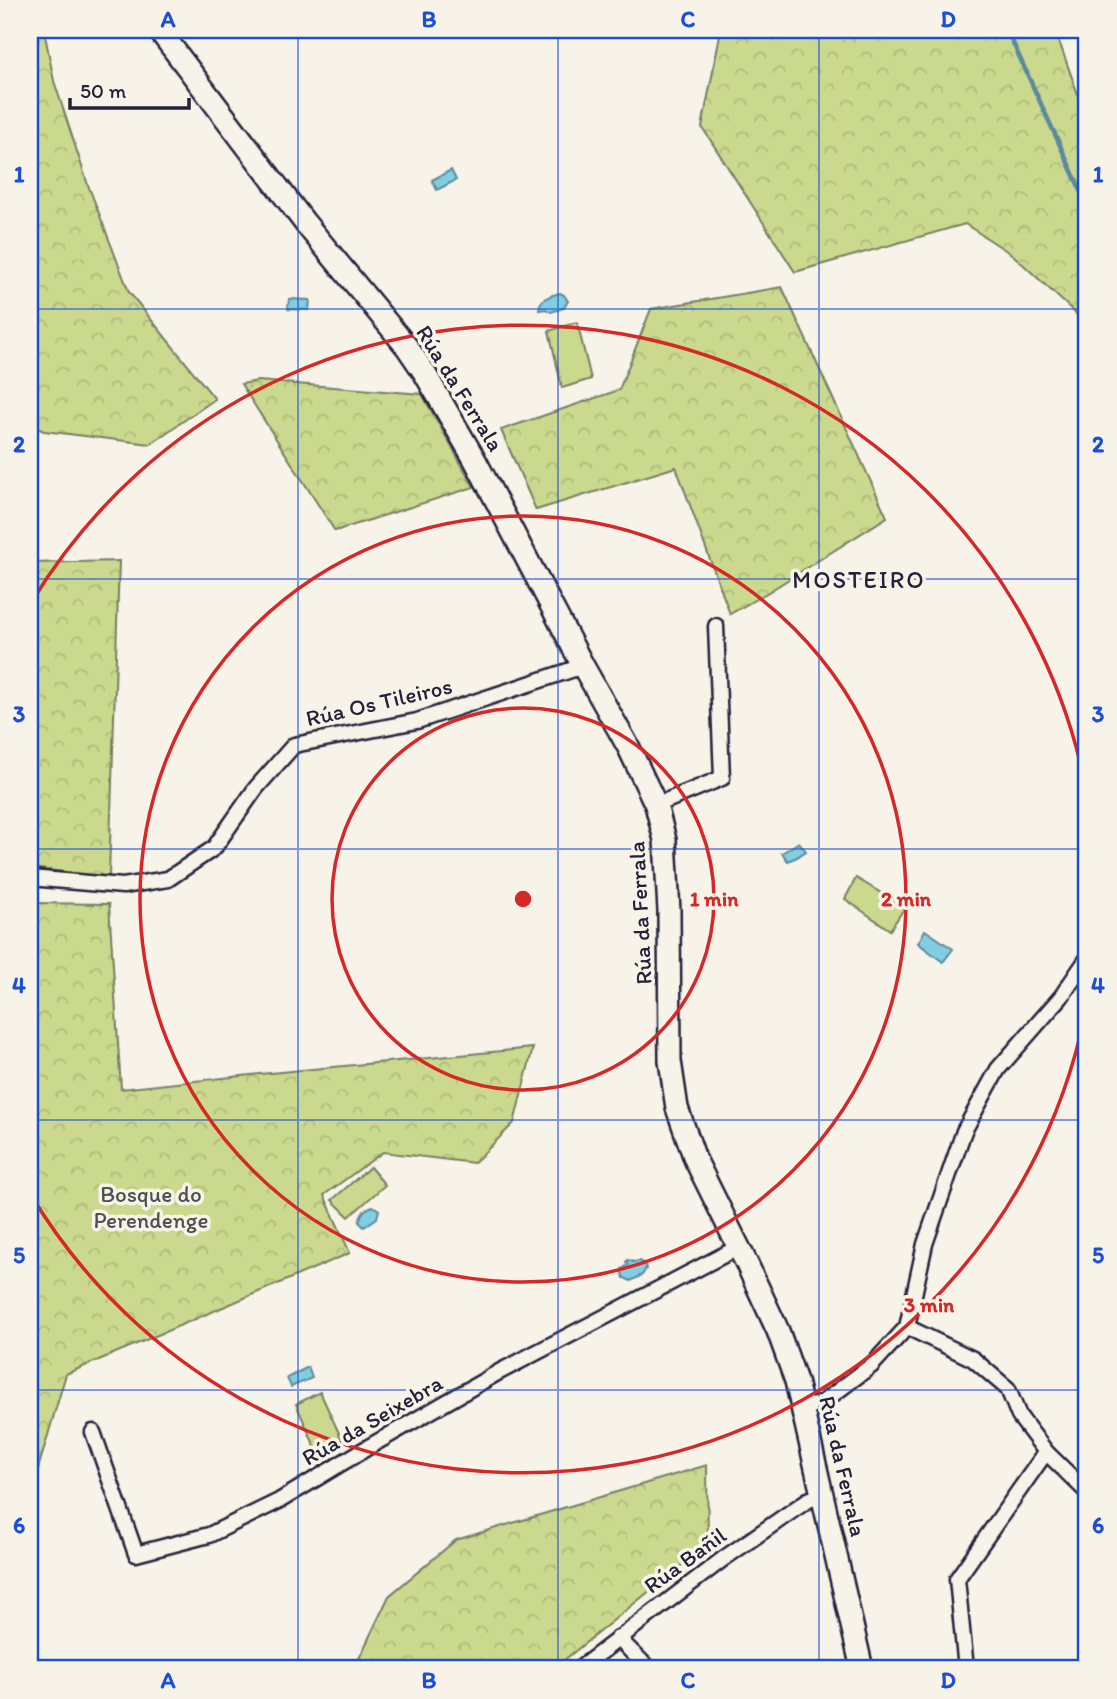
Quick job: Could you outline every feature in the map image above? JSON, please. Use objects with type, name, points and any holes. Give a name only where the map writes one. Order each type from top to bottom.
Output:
[{"type":"street","name":"Rúa da Ferrala","points":[[159,30],[304,223],[407,347],[424,372],[475,460],[629,748],[656,805],[665,840],[669,911],[670,1061],[677,1108],[695,1159],[778,1331],[796,1381],[862,1669]]},
{"type":"street","points":[[656,805],[722,778],[716,626]]},
{"type":"street","name":"Rúa Os Tileiros","points":[[30,878],[122,886],[168,878],[214,849],[256,788],[294,745],[417,722],[583,666]]},
{"type":"street","points":[[803,1409],[824,1402],[871,1366],[907,1326],[925,1244],[964,1131],[998,1069],[1062,997],[1087,959]]},
{"type":"street","name":"Rúa da Seixebra","points":[[93,1432],[136,1554],[209,1535],[279,1501],[499,1372],[739,1247]]},
{"type":"street","points":[[907,1326],[973,1359],[1008,1389],[1019,1416],[1046,1452],[1087,1492]]},
{"type":"street","points":[[966,1669],[957,1578],[1046,1452]]},
{"type":"street","name":"Rúa Bañil","points":[[579,1669],[723,1559],[808,1500],[822,1495]]},
{"type":"street","points":[[618,1638],[649,1669]]},
{"type":"green space","points":[[30,30],[44,30],[54,81],[87,182],[129,292],[215,399],[150,444],[44,431],[30,425]]},
{"type":"green space","points":[[721,30],[1055,30],[1087,120],[1087,324],[1013,255],[965,224],[795,272],[702,127]]},
{"type":"green space","points":[[782,287],[887,517],[730,614],[676,467],[536,510],[501,430],[619,390],[651,309]]},
{"type":"green space","points":[[577,322],[591,379],[562,388],[549,331]]},
{"type":"green space","points":[[258,381],[422,394],[474,487],[335,531],[241,384]]},
{"type":"green space","points":[[119,561],[109,877],[30,868],[30,563]]},
{"type":"green space","points":[[856,878],[905,907],[890,930],[845,899]]},
{"type":"green space","name":"Bosque do Perendenge","points":[[30,903],[109,904],[121,1089],[533,1048],[514,1123],[474,1163],[383,1152],[324,1195],[350,1253],[66,1374],[30,1496]]},
{"type":"green space","points":[[370,1167],[385,1185],[349,1217],[332,1200]]},
{"type":"green space","points":[[320,1392],[344,1444],[319,1456],[296,1404]]},
{"type":"green space","points":[[707,1465],[708,1544],[553,1669],[354,1669],[389,1596],[456,1540]]},
{"type":"water","points":[[451,170],[456,180],[437,190],[432,180]]},
{"type":"water","points":[[560,293],[568,301],[564,308],[551,312],[546,309],[539,310],[543,300]]},
{"type":"water","points":[[289,299],[310,300],[309,310],[288,309]]},
{"type":"water","points":[[799,842],[806,851],[788,861],[782,853]]},
{"type":"water","points":[[925,930],[953,949],[943,962],[918,943]]},
{"type":"water","points":[[373,1206],[379,1210],[377,1218],[364,1227],[359,1222],[361,1216]]},
{"type":"water","points":[[628,1260],[640,1261],[646,1269],[642,1275],[631,1281],[624,1278],[622,1273]]},
{"type":"water","points":[[308,1367],[312,1378],[291,1387],[287,1378]]},
{"type":"waterway","points":[[1007,30],[1087,204]]},
{"type":"district","name":"MOSTEIRO","points":[[859,580]]}]
